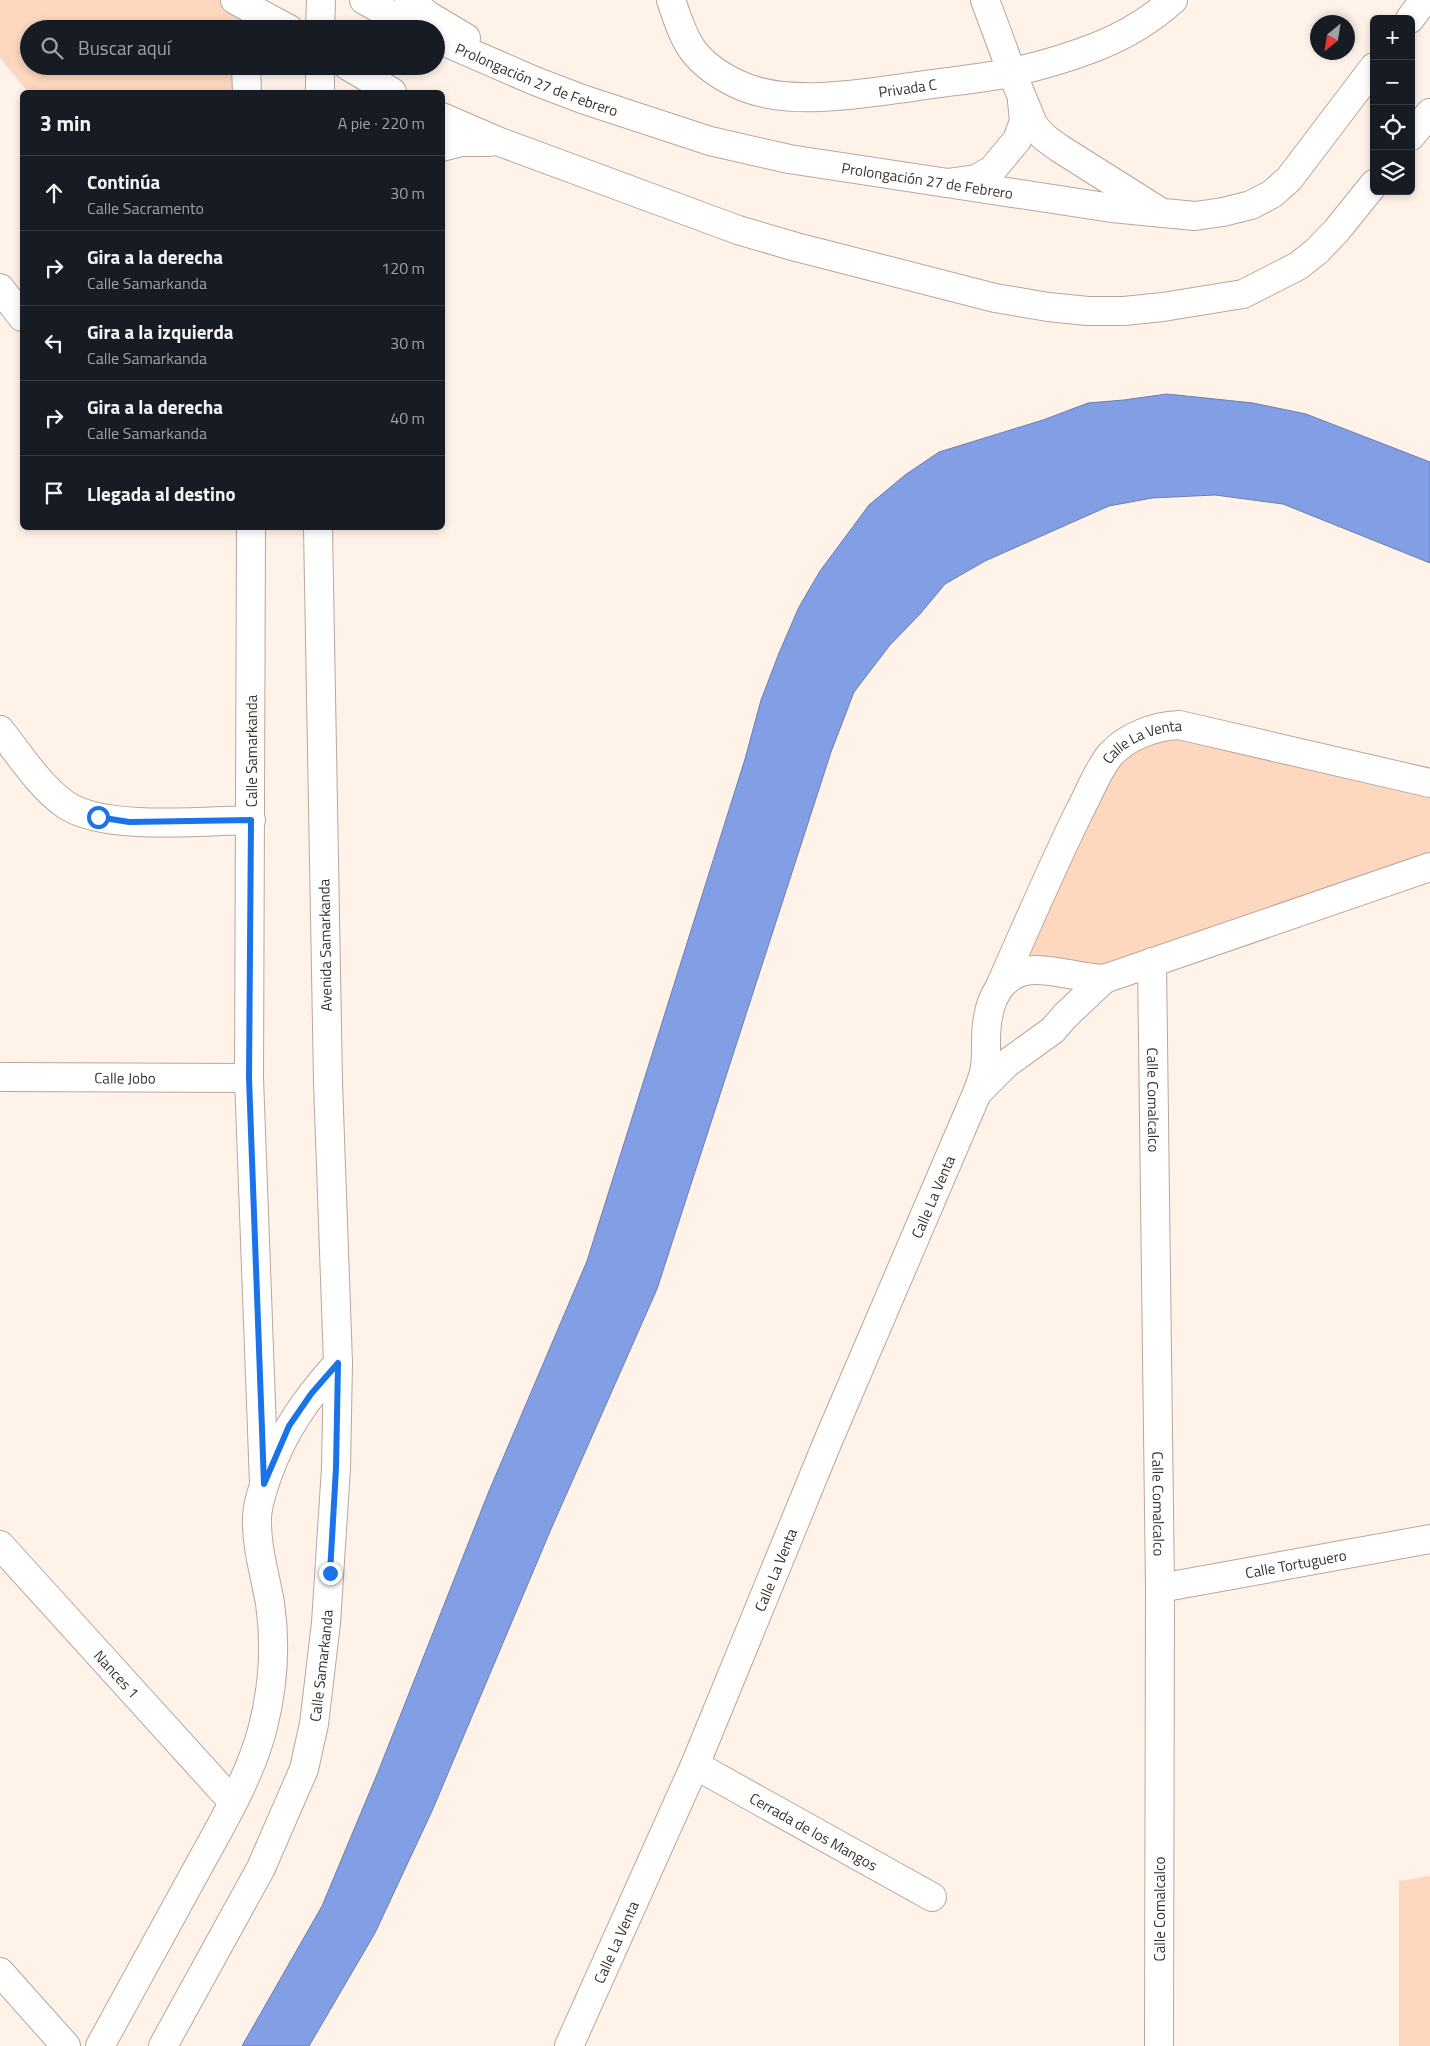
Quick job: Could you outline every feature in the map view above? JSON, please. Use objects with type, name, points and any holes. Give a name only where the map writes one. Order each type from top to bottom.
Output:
[{"type":"street","points":[[320,20],[321,0]]},
{"type":"street","points":[[364,0],[401,20]]},
{"type":"street","points":[[409,0],[436,20]]},
{"type":"street","name":"Privada C","points":[[670,0],[688,46],[710,69],[737,84],[770,94],[806,97],[1017,85],[1097,47],[1156,16],[1174,0]]},
{"type":"street","points":[[986,0],[1034,126],[1044,137],[1162,214]]},
{"type":"street","points":[[1413,15],[1424,0]]},
{"type":"street","points":[[243,9],[268,20]]},
{"type":"street","points":[[445,26],[485,48],[535,81]]},
{"type":"street","name":"Prolongación 27 de Febrero","points":[[445,42],[535,81],[590,102],[710,141],[789,159],[944,183],[1112,208],[1195,216],[1251,205],[1272,194],[1290,179],[1370,72]]},
{"type":"street","points":[[246,75],[247,90]]},
{"type":"street","points":[[320,75],[320,90]]},
{"type":"street","points":[[363,75],[389,90]]},
{"type":"street","points":[[944,183],[976,179],[992,170],[1017,140],[1024,121],[1017,85]]},
{"type":"street","points":[[1415,131],[1430,113]]},
{"type":"street","points":[[445,118],[507,144],[738,230],[806,250],[995,298],[1048,307],[1088,311],[1124,311],[1163,307],[1243,294],[1298,266],[1317,251],[1337,230],[1370,189]]},
{"type":"street","points":[[445,145],[474,141],[507,144]]},
{"type":"street","points":[[0,288],[20,314]]},
{"type":"street","name":"Calle Samarkanda","points":[[251,530],[249,1078],[264,1484]]},
{"type":"street","name":"Avenida Samarkanda","points":[[318,530],[328,1082],[338,1363]]},
{"type":"street","name":"Calle La Venta","points":[[569,2046],[695,1765],[828,1441],[977,1093],[985,1068],[986,1025],[991,1005],[1067,837],[1110,755],[1135,737],[1164,726],[1179,725],[1430,783]]},
{"type":"street","points":[[0,730],[31,770],[54,794],[67,805],[83,812],[98,817],[129,822],[251,820]]},
{"type":"street","name":"Calle La Venta","points":[[998,991],[1002,984],[1015,973],[1035,970],[1084,978],[1104,979],[1430,867]]},
{"type":"street","name":"Calle Comalcalco","points":[[1152,962],[1160,1588],[1159,2046]]},
{"type":"street","name":"Calle La Venta","points":[[977,1093],[1006,1064],[1053,1030],[1104,979]]},
{"type":"street","name":"Calle Jobo","points":[[0,1078],[249,1078]]},
{"type":"street","name":"Calle Samarkanda","points":[[100,2046],[233,1802],[255,1752],[263,1726],[272,1665],[273,1640],[270,1604],[262,1561],[257,1517],[264,1484],[289,1426],[311,1394],[338,1363]]},
{"type":"street","name":"Calle Samarkanda","points":[[163,2046],[261,1868],[304,1769],[314,1724],[330,1573],[336,1468],[338,1363]]},
{"type":"street","name":"Calle Tortuguero","points":[[1160,1588],[1430,1539]]},
{"type":"street","name":"Nances 1","points":[[0,1545],[233,1802]]},
{"type":"street","name":"Cerrada de los Mangos","points":[[695,1765],[932,1897]]},
{"type":"street","points":[[0,1972],[66,2046]]},
{"type":"shaded area","points":[[0,0],[245,0],[246,20],[20,20],[20,75],[246,75],[247,90],[26,90],[0,58]]},
{"type":"shaded area","points":[[1164,726],[1430,783],[1430,867],[1104,979],[1035,970],[1016,950],[1093,784]]},
{"type":"shaded area","points":[[1430,1876],[1430,2046],[1399,2046],[1399,1881]]},
{"type":"water","points":[[1167,394],[1253,403],[1306,414],[1430,462],[1430,563],[1283,504],[1215,495],[1152,498],[1109,506],[985,561],[945,584],[920,614],[890,645],[854,692],[831,752],[657,1289],[551,1529],[432,1811],[375,1933],[309,2046],[242,2046],[322,1906],[378,1772],[489,1491],[587,1261],[745,759],[761,700],[799,607],[820,571],[869,505],[905,475],[939,452],[1043,420],[1088,403]]},
{"type":"route","points":[[98,817],[129,822],[251,820],[249,1078],[264,1484],[289,1426],[311,1394],[338,1363],[336,1468],[330,1573]]}]
